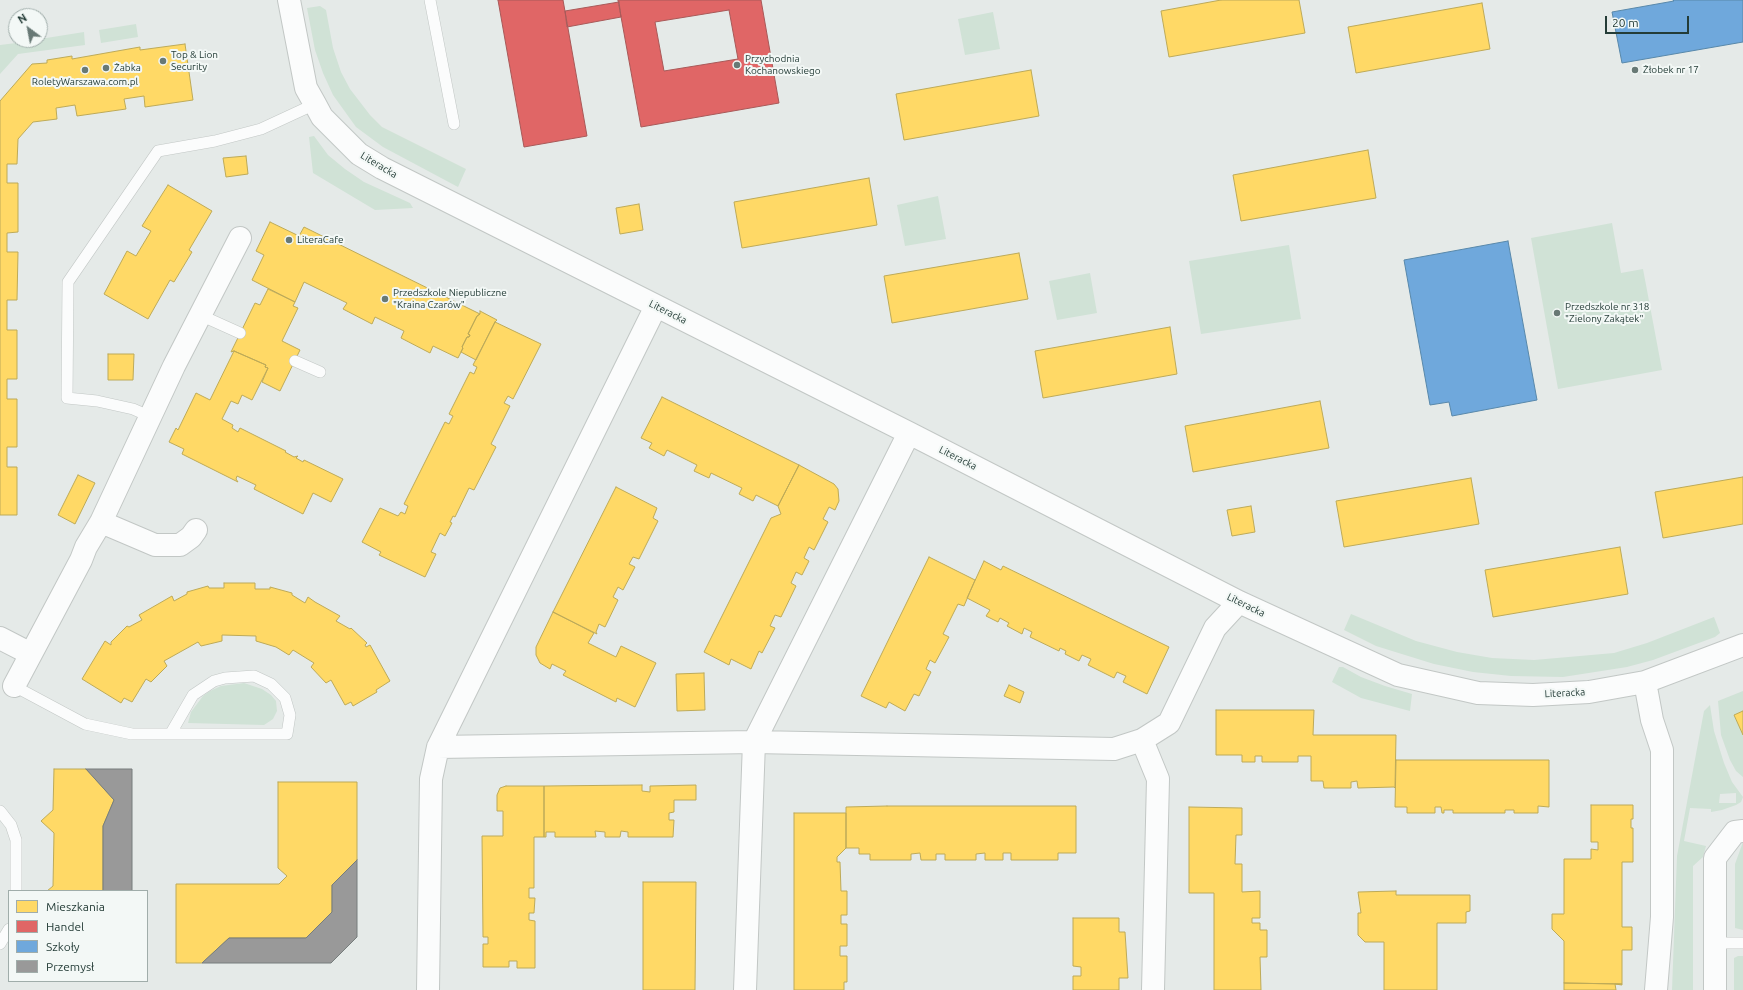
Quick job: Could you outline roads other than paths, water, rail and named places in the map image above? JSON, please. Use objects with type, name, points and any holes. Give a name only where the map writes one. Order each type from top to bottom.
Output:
[{"type":"street","name":"Literacka","points":[[289,0],[306,88],[322,117],[359,154],[382,168],[910,433],[1239,602],[1398,675],[1449,688],[1478,693],[1533,695],[1589,692],[1645,682],[1743,645]]},
{"type":"street","points":[[14,686],[81,560],[149,416],[240,238]]},
{"type":"street","points":[[428,990],[431,779],[438,747],[656,306]]},
{"type":"street","points":[[745,990],[754,742],[910,433]]},
{"type":"street","points":[[100,522],[155,545],[180,545],[196,530]]},
{"type":"street","points":[[438,747],[754,742],[1114,749],[1142,740],[1169,723],[1215,628],[1239,602]]},
{"type":"street","points":[[0,638],[31,654]]},
{"type":"street","points":[[1645,682],[1652,720],[1662,750],[1662,918],[1656,990]]},
{"type":"street","points":[[1142,740],[1158,779],[1153,990]]},
{"type":"street","points":[[1716,990],[1715,858],[1735,832],[1743,831]]},
{"type":"lane","points":[[430,0],[454,124]]},
{"type":"lane","points":[[149,416],[133,409],[97,401],[67,398],[68,282],[158,151],[215,141],[261,130],[315,104]]},
{"type":"lane","points":[[200,315],[240,333]]},
{"type":"lane","points":[[295,360],[320,372]]},
{"type":"lane","points":[[14,686],[85,724],[132,734],[287,734],[290,715],[285,698],[271,684],[254,676],[225,678],[214,680],[193,695],[171,733]]},
{"type":"lane","points":[[0,811],[11,825],[16,840],[16,890]]},
{"type":"lane","points":[[0,944],[8,931]]},
{"type":"lane","points":[[1715,943],[1743,944]]},
{"type":"place","name":"Top & Lion Security","points":[[163,61]]},
{"type":"place","name":"Przychodnia Kochanowskiego","points":[[737,65]]},
{"type":"place","name":"Żabka","points":[[106,68]]},
{"type":"place","name":"RoletyWarszawa.com.pl","points":[[85,70]]},
{"type":"place","name":"Żłobek nr 17","points":[[1635,70]]},
{"type":"place","name":"LiteraCafe","points":[[289,240]]},
{"type":"place","name":"Przedszkole Niepubliczne \"Kraina Czarów\"","points":[[385,299]]},
{"type":"place","name":"Przedszkole nr 318 \"Zielony Zakątek\"","points":[[1557,313]]}]
